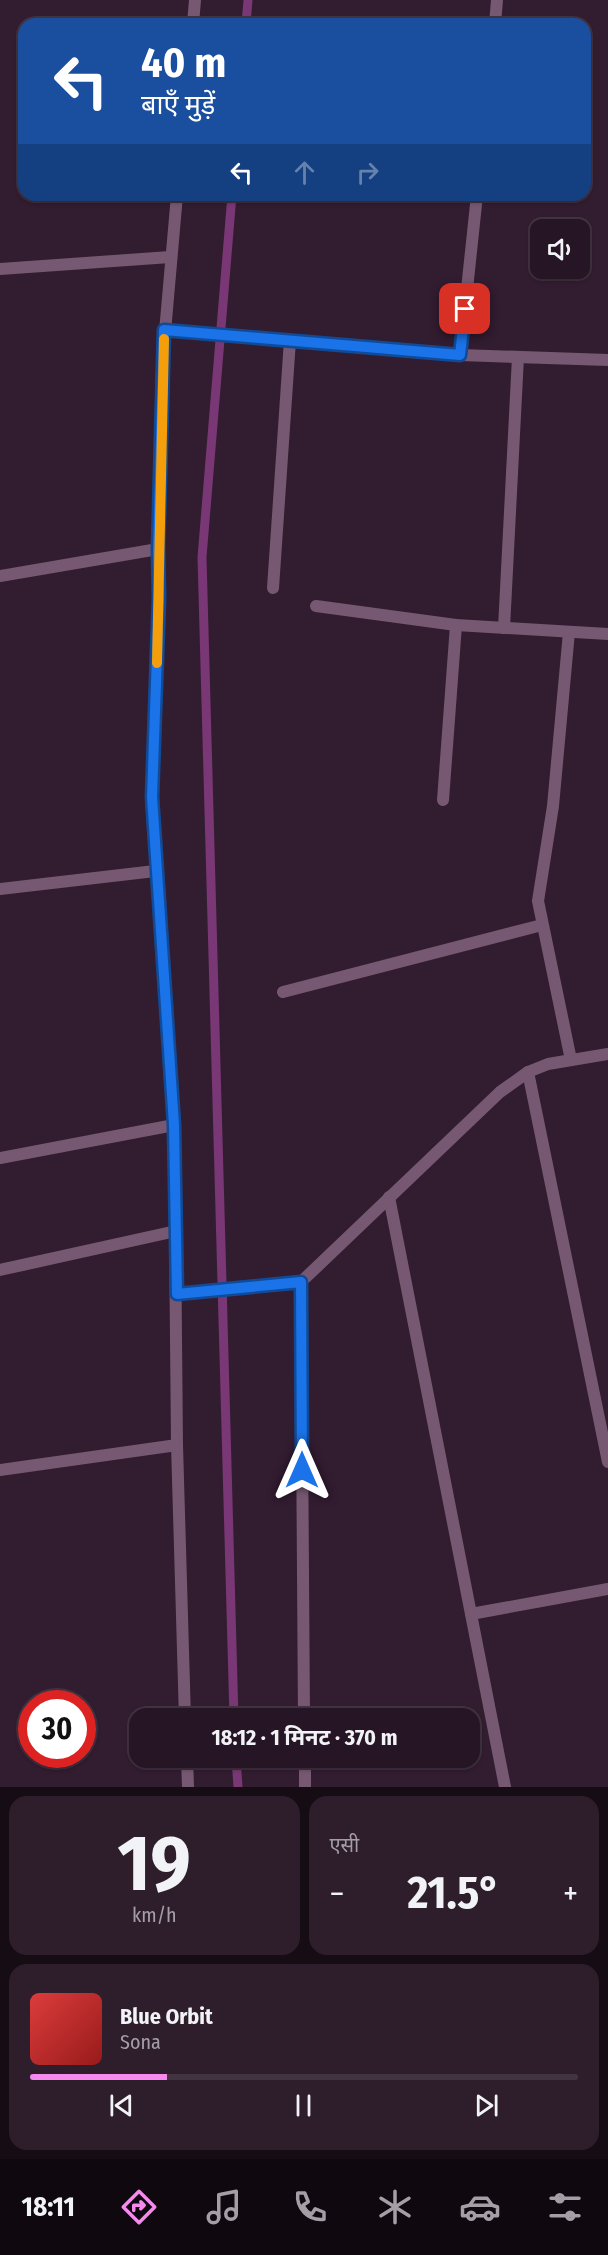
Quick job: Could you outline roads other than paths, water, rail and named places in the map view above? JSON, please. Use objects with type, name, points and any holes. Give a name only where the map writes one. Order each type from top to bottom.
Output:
[{"type":"street","points":[[194,18],[195,0]]},
{"type":"street","points":[[496,18],[497,0]]},
{"type":"street","points":[[176,201],[164,330],[158,549],[159,598],[152,797],[155,871],[174,1125],[177,1445],[185,1708]]},
{"type":"street","points":[[460,355],[476,201]]},
{"type":"street","points":[[0,269],[170,257]]},
{"type":"street","points":[[164,330],[460,355],[608,360]]},
{"type":"street","points":[[273,588],[290,340]]},
{"type":"street","points":[[504,628],[518,357]]},
{"type":"street","points":[[0,576],[158,549]]},
{"type":"street","points":[[316,606],[456,625],[608,634]]},
{"type":"street","points":[[443,800],[456,625]]},
{"type":"street","points":[[569,632],[553,806],[538,901],[571,1060]]},
{"type":"street","points":[[0,889],[155,871]]},
{"type":"street","points":[[283,992],[542,925]]},
{"type":"street","points":[[177,1294],[301,1282],[500,1092],[528,1072],[571,1060],[608,1054]]},
{"type":"street","points":[[528,1072],[603,1418],[608,1462]]},
{"type":"street","points":[[0,1158],[174,1125]]},
{"type":"street","points":[[389,1197],[505,1787]]},
{"type":"street","points":[[0,1270],[176,1231]]},
{"type":"street","points":[[301,1282],[304,1708]]},
{"type":"street","points":[[0,1470],[177,1445]]},
{"type":"street","points":[[471,1614],[608,1589]]},
{"type":"street","points":[[187,1768],[188,1787]]},
{"type":"street","points":[[305,1768],[305,1787]]},
{"type":"waterway","points":[[246,18],[248,0]]},
{"type":"waterway","points":[[232,201],[202,557],[234,1708]]},
{"type":"waterway","points":[[237,1768],[238,1787]]}]
